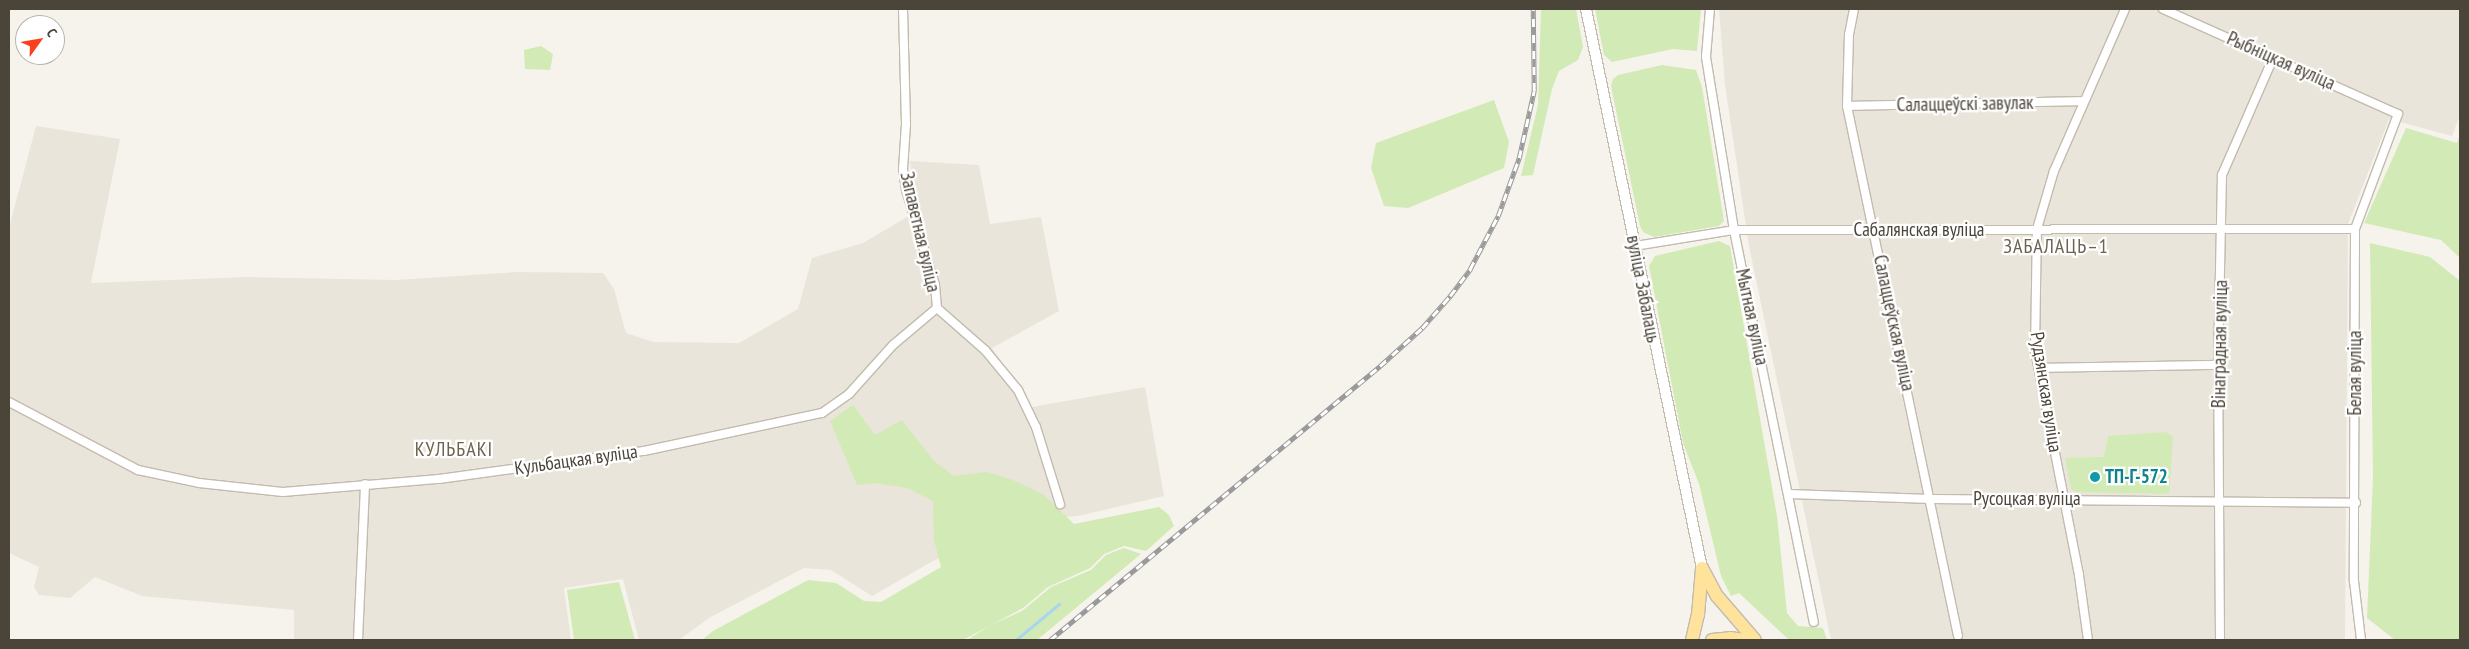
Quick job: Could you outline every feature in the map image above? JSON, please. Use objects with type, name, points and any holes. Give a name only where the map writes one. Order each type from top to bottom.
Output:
[{"type":"main road","points":[[1692,640],[1698,615],[1702,568]]},
{"type":"main road","points":[[1702,568],[1716,596],[1755,640]]},
{"type":"main road","points":[[1712,640],[1730,638],[1744,640]]},
{"type":"street","name":"Запаветная вуліца","points":[[903,9],[906,124],[903,169],[906,190],[935,285],[937,308],[985,350],[1018,390],[1036,427],[1060,504]]},
{"type":"street","name":"вуліца Забалаць","points":[[1586,9],[1702,568]]},
{"type":"street","name":"Мытная вуліца","points":[[1710,9],[1706,57],[1734,230],[1814,622]]},
{"type":"street","name":"Салаццеўская вуліца","points":[[1854,9],[1848,34],[1847,106],[1931,499],[1958,636]]},
{"type":"street","name":"Рудзянская вуліца","points":[[2088,640],[2034,342],[2037,230],[2054,171],[2083,101],[2125,9]]},
{"type":"street","name":"Рыбніцкая вуліца","points":[[2163,9],[2398,114]]},
{"type":"street","name":"Вінаградная вуліца","points":[[2220,640],[2218,365],[2222,175],[2273,58]]},
{"type":"street","name":"Салаццеўскі завулак","points":[[1847,106],[2083,101]]},
{"type":"street","name":"Белая вуліца","points":[[2361,640],[2354,581],[2356,502],[2355,229],[2398,114]]},
{"type":"street","name":"Сабалянская вуліца","points":[[1635,246],[1734,230],[2355,229]]},
{"type":"street","name":"Кульбацкая вуліца","points":[[9,402],[138,470],[199,482],[283,492],[438,478],[644,451],[822,412],[849,394],[893,345],[937,308]]},
{"type":"street","points":[[2039,368],[2218,365]]},
{"type":"street","points":[[358,640],[365,484]]},
{"type":"street","name":"Русоцкая вуліца","points":[[1789,494],[1931,499],[2063,498],[2356,502]]},
{"type":"shaded area","name":"ЗАБАЛАЦЬ–1","points":[[1719,9],[2460,9],[2460,115],[2452,136],[2389,119],[2348,224],[2345,640],[1831,640],[1749,246],[1725,85]]},
{"type":"shaded area","points":[[36,126],[120,139],[91,283],[247,277],[396,280],[516,272],[603,273],[614,289],[626,333],[653,342],[739,343],[798,309],[812,258],[863,243],[917,211],[910,161],[979,165],[990,224],[1041,217],[1059,311],[992,348],[1032,407],[1145,387],[1164,496],[1078,516],[1034,519],[933,561],[872,596],[831,570],[804,568],[709,618],[679,640],[639,640],[623,579],[564,588],[571,640],[294,640],[294,610],[142,596],[95,577],[70,598],[39,595],[34,587],[39,567],[9,553],[9,228]]},
{"type":"green space","points":[[1541,9],[1576,9],[1583,47],[1578,60],[1559,71],[1552,89],[1533,175],[1521,176],[1538,105]]},
{"type":"green space","points":[[1595,9],[1701,9],[1697,51],[1673,49],[1612,62],[1604,55]]},
{"type":"green space","points":[[541,46],[553,54],[550,70],[525,69],[524,50]]},
{"type":"green space","points":[[1662,65],[1696,70],[1702,87],[1724,221],[1719,226],[1654,237],[1643,232],[1640,226],[1611,86],[1613,79],[1618,75]]},
{"type":"green space","points":[[1494,100],[1509,142],[1504,168],[1408,208],[1384,206],[1371,168],[1376,143]]},
{"type":"green space","points":[[2406,128],[2457,143],[2460,135],[2460,258],[2441,240],[2364,223]]},
{"type":"green space","points":[[1719,241],[1730,246],[1777,516],[1787,613],[1798,626],[1823,628],[1827,640],[1789,640],[1739,593],[1731,596],[1721,576],[1699,484],[1683,443],[1649,266],[1655,256]]},
{"type":"green space","points":[[2370,243],[2430,257],[2460,281],[2460,640],[2395,640],[2367,618],[2373,478]]},
{"type":"green space","points":[[853,405],[875,435],[902,420],[934,461],[954,476],[987,472],[1013,480],[1044,495],[1074,524],[1159,507],[1169,515],[1174,526],[1146,551],[1124,546],[1104,554],[1090,568],[1048,587],[1023,608],[963,640],[702,640],[713,631],[808,580],[836,583],[864,601],[881,602],[941,567],[934,540],[933,501],[907,488],[875,483],[857,485],[830,421]]},
{"type":"green space","points":[[2166,432],[2173,437],[2169,494],[2077,492],[2071,489],[2065,458],[2104,457],[2108,436]]},
{"type":"green space","points":[[1124,548],[1141,554],[1037,640],[967,640],[989,626],[1022,611],[1051,587],[1091,570],[1106,555]]},
{"type":"green space","points":[[619,582],[635,640],[574,640],[567,590]]},
{"type":"waterway","points":[[1016,640],[1059,604]]},
{"type":"railway","points":[[1050,640],[1380,366],[1422,328],[1450,296],[1470,269],[1498,216],[1519,158],[1534,91],[1533,9]]},
{"type":"place","name":"ТП-Г-572","points":[[2095,477]]},
{"type":"district","name":"ЗАБАЛАЦЬ–1","points":[[2056,246]]},
{"type":"district","name":"КУЛЬБАКІ","points":[[454,449]]}]
